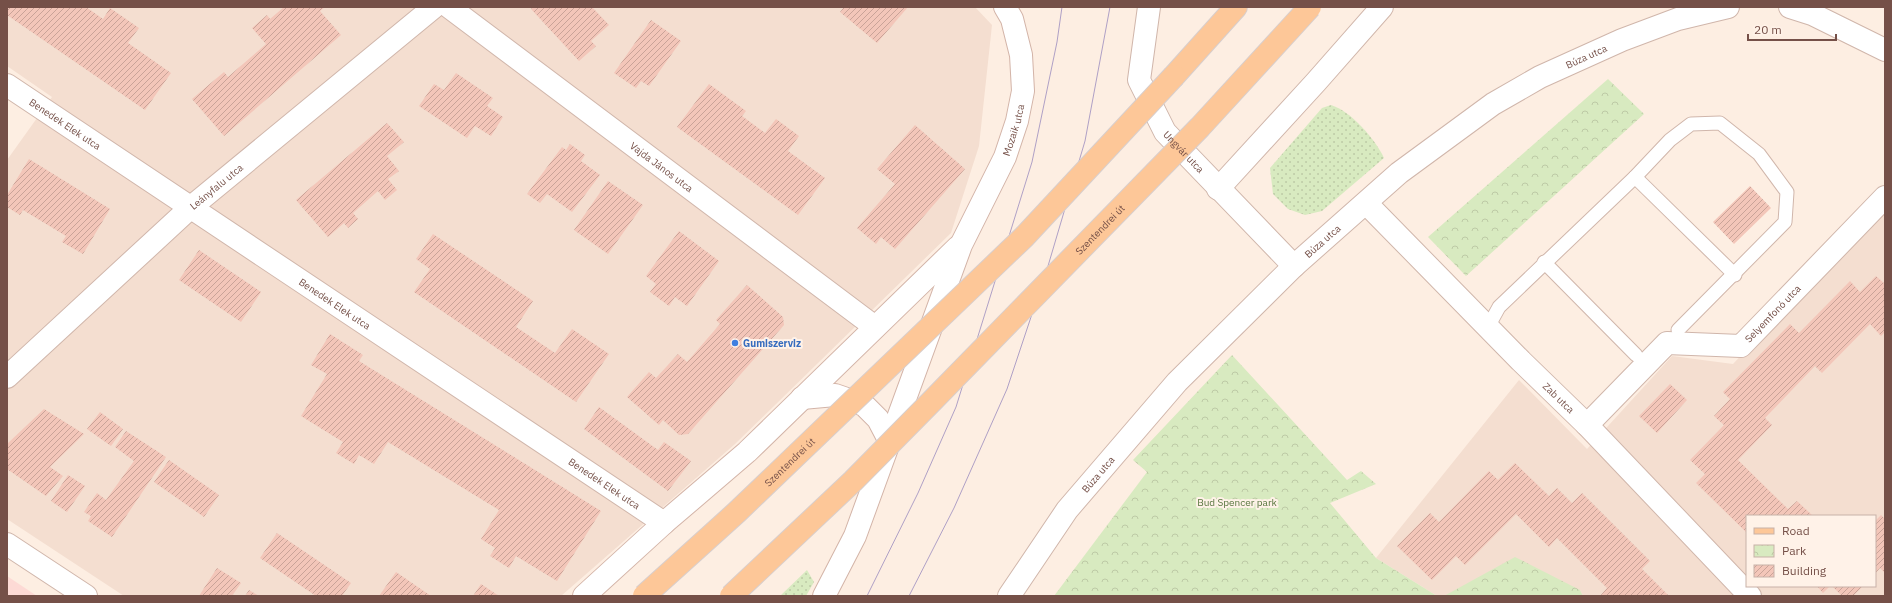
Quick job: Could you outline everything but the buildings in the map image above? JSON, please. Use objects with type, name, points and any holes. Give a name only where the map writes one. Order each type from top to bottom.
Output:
[{"type":"main road","name":"Szentendrei út","points":[[644,596],[737,512],[1024,237],[1236,7]]},
{"type":"main road","name":"Szentendrei út","points":[[731,596],[853,481],[924,410],[1200,127],[1310,7]]},
{"type":"street","name":"Leányfalu utca","points":[[7,377],[190,208],[434,7]]},
{"type":"street","name":"Vajda János utca","points":[[449,7],[875,327]]},
{"type":"street","name":"Mozaik utca","points":[[961,245],[1005,157],[1017,121],[1023,91],[1021,55],[1012,19],[1005,7]]},
{"type":"street","name":"Ungvár utca","points":[[1149,7],[1139,80],[1165,132],[1218,189],[1294,266]]},
{"type":"street","points":[[1218,189],[1311,88],[1382,7]]},
{"type":"street","name":"Búza utca","points":[[1009,596],[1067,510],[1176,382],[1294,266],[1399,173],[1493,104],[1540,77],[1622,40],[1678,19],[1728,7]]},
{"type":"street","points":[[1790,7],[1812,14],[1885,50]]},
{"type":"street","name":"Benedek Elek utca","points":[[7,85],[664,523]]},
{"type":"street","name":"Selyemfonó utca","points":[[1587,425],[1667,343],[1741,346],[1885,197]]},
{"type":"street","name":"Zab utca","points":[[1366,203],[1587,425],[1750,596]]},
{"type":"street","points":[[584,596],[664,523],[747,452],[961,245]]},
{"type":"street","points":[[824,596],[855,536],[961,245]]},
{"type":"street","points":[[802,398],[835,395],[864,406],[878,419],[889,440]]},
{"type":"street","points":[[7,544],[86,596]]},
{"type":"lane","points":[[1488,327],[1499,307],[1544,262],[1635,177],[1670,140],[1690,124],[1720,123],[1759,154],[1787,192],[1785,222],[1735,275],[1678,330]]},
{"type":"lane","points":[[1635,177],[1735,275]]},
{"type":"lane","points":[[1544,262],[1636,355]]},
{"type":"shaded area","points":[[7,7],[975,7],[992,25],[979,146],[951,233],[735,444],[561,596],[124,596],[7,519],[7,160],[52,97],[7,66]]},
{"type":"shaded area","points":[[1885,203],[1885,596],[1583,596],[1580,590],[1437,596],[1376,558],[1519,380],[1587,449],[1672,356],[1733,364]]},
{"type":"shaded area","points":[[7,576],[37,596],[7,596]]},
{"type":"green space","points":[[1608,79],[1644,114],[1466,276],[1428,237]]},
{"type":"green space","points":[[1331,105],[1339,108],[1354,119],[1369,134],[1384,158],[1322,211],[1305,215],[1288,209],[1273,194],[1270,168],[1322,108]]},
{"type":"green space","name":"Bud Spencer park","points":[[1232,355],[1347,480],[1361,471],[1376,484],[1330,503],[1376,558],[1437,596],[1054,596],[1147,472],[1133,460]]},
{"type":"green space","points":[[1515,557],[1580,590],[1583,596],[1444,596]]},
{"type":"green space","points":[[807,570],[814,582],[806,596],[780,596]]},
{"type":"tram line","points":[[867,596],[918,493],[956,407],[1032,162],[1057,42],[1062,7]]},
{"type":"tram line","points":[[909,596],[954,508],[1007,389],[1048,266],[1085,141],[1110,7]]},
{"type":"place","name":"Gumiszerviz","points":[[735,343]]}]
